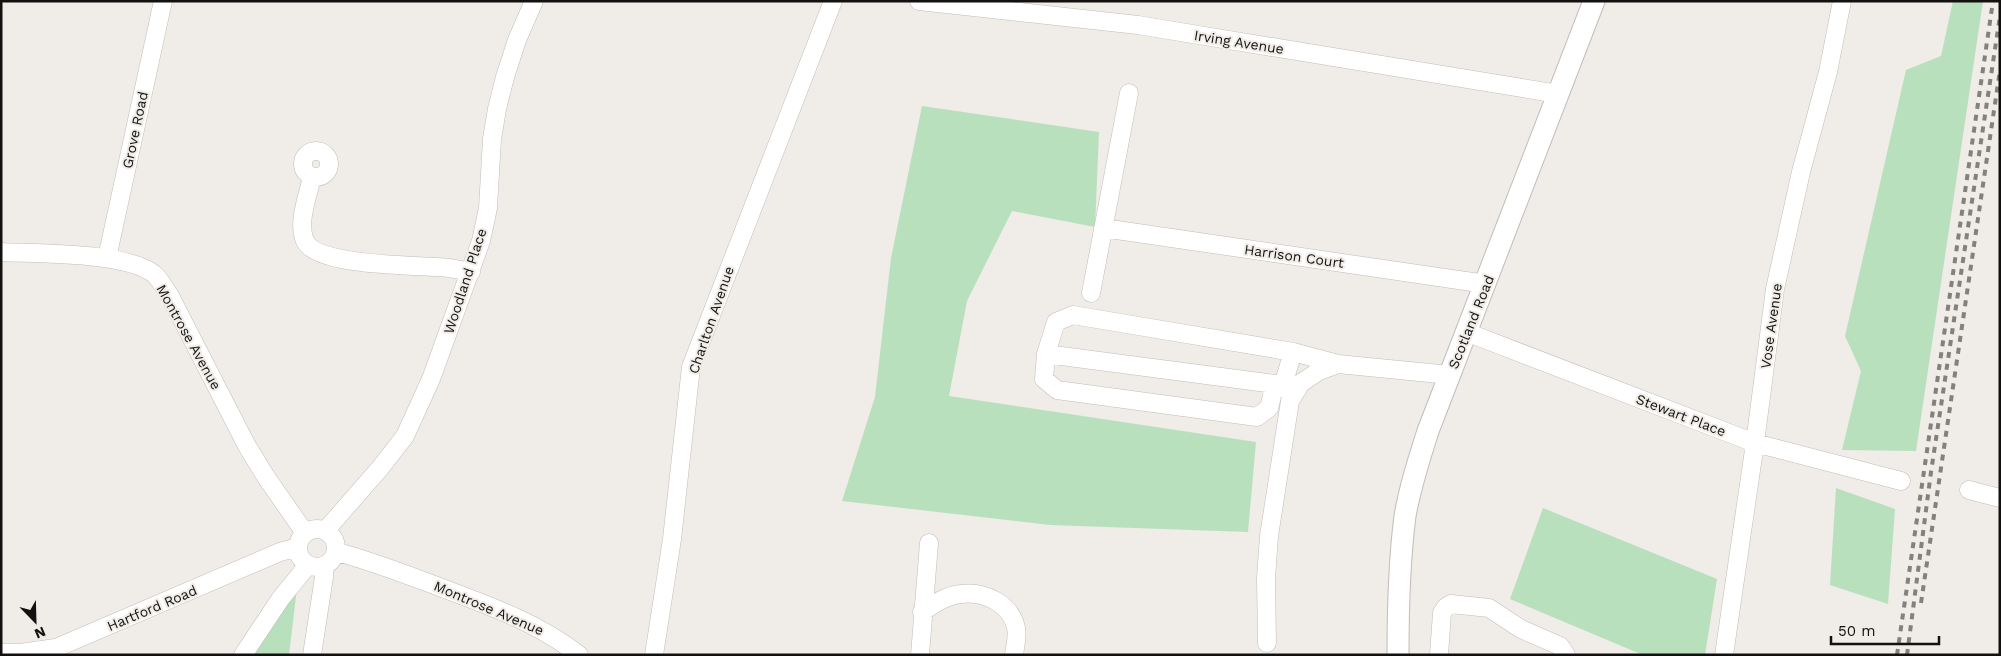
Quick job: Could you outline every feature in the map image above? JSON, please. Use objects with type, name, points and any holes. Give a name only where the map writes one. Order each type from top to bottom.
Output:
[{"type":"main road","name":"Scotland Road","points":[[1398,655],[1401,571],[1406,515],[1414,473],[1466,332],[1594,1]]},
{"type":"street","name":"Grove Road","points":[[107,258],[163,1]]},
{"type":"street","name":"Woodland Place","points":[[326,530],[381,467],[405,436],[431,379],[481,241],[488,208],[492,139],[505,77],[534,1]]},
{"type":"street","name":"Charlton Avenue","points":[[654,655],[672,538],[691,367],[833,1]]},
{"type":"street","name":"Vose Avenue","points":[[1724,655],[1755,443],[1775,288],[1801,172],[1828,72],[1842,1]]},
{"type":"street","name":"Irving Avenue","points":[[928,2],[1138,25],[1558,94]]},
{"type":"street","points":[[1091,293],[1129,93]]},
{"type":"street","points":[[312,177],[303,218],[303,230],[309,247],[316,252],[325,256],[366,263],[440,267],[471,272]]},
{"type":"street","name":"Harrison Court","points":[[1103,228],[1486,284]]},
{"type":"street","name":"Montrose Avenue","points":[[1,252],[107,258],[140,266],[154,275],[170,296],[248,446],[301,540]]},
{"type":"street","points":[[1293,352],[1284,389],[1269,408],[1257,418],[1056,390],[1044,379],[1046,354],[1056,322],[1073,315],[1293,352],[1338,364],[1450,374]]},
{"type":"street","name":"Stewart Place","points":[[1466,332],[1755,443],[1901,481]]},
{"type":"street","points":[[1046,354],[1284,389],[1301,384],[1319,371],[1338,364]]},
{"type":"street","points":[[1267,643],[1266,578],[1269,536],[1290,401],[1284,389]]},
{"type":"street","points":[[1969,490],[2000,498]]},
{"type":"street","points":[[243,655],[281,598],[316,566],[330,563],[336,552],[335,539],[326,530],[315,528],[301,540],[300,557],[316,566],[324,576],[312,655]]},
{"type":"street","name":"Hartford Road","points":[[1,653],[20,653],[56,648],[280,552],[301,540]]},
{"type":"street","points":[[920,655],[929,543]]},
{"type":"street","name":"Montrose Avenue","points":[[336,552],[500,610],[540,628],[579,655]]},
{"type":"street","points":[[922,612],[944,599],[960,594],[975,594],[989,598],[1007,608],[1012,616],[1016,629],[1014,655]]},
{"type":"street","points":[[1439,655],[1442,613],[1451,604],[1489,608],[1522,628],[1560,646],[1566,655]]},
{"type":"green space","points":[[1953,1],[1983,1],[1916,451],[1842,450],[1861,371],[1845,336],[1906,70],[1941,56]]},
{"type":"green space","points":[[922,106],[1099,132],[1095,227],[1012,211],[967,301],[949,396],[1256,442],[1248,532],[1050,525],[842,501],[875,397],[891,258]]},
{"type":"green space","points":[[1836,488],[1895,509],[1888,604],[1830,585]]},
{"type":"green space","points":[[1543,508],[1717,579],[1705,655],[1643,655],[1510,599]]},
{"type":"green space","points":[[297,588],[289,655],[253,655]]},
{"type":"railway","points":[[1897,655],[1993,1]]},
{"type":"railway","points":[[1907,655],[1931,472],[2000,16]]},
{"type":"railway","points":[[1921,603],[2000,70]]}]
